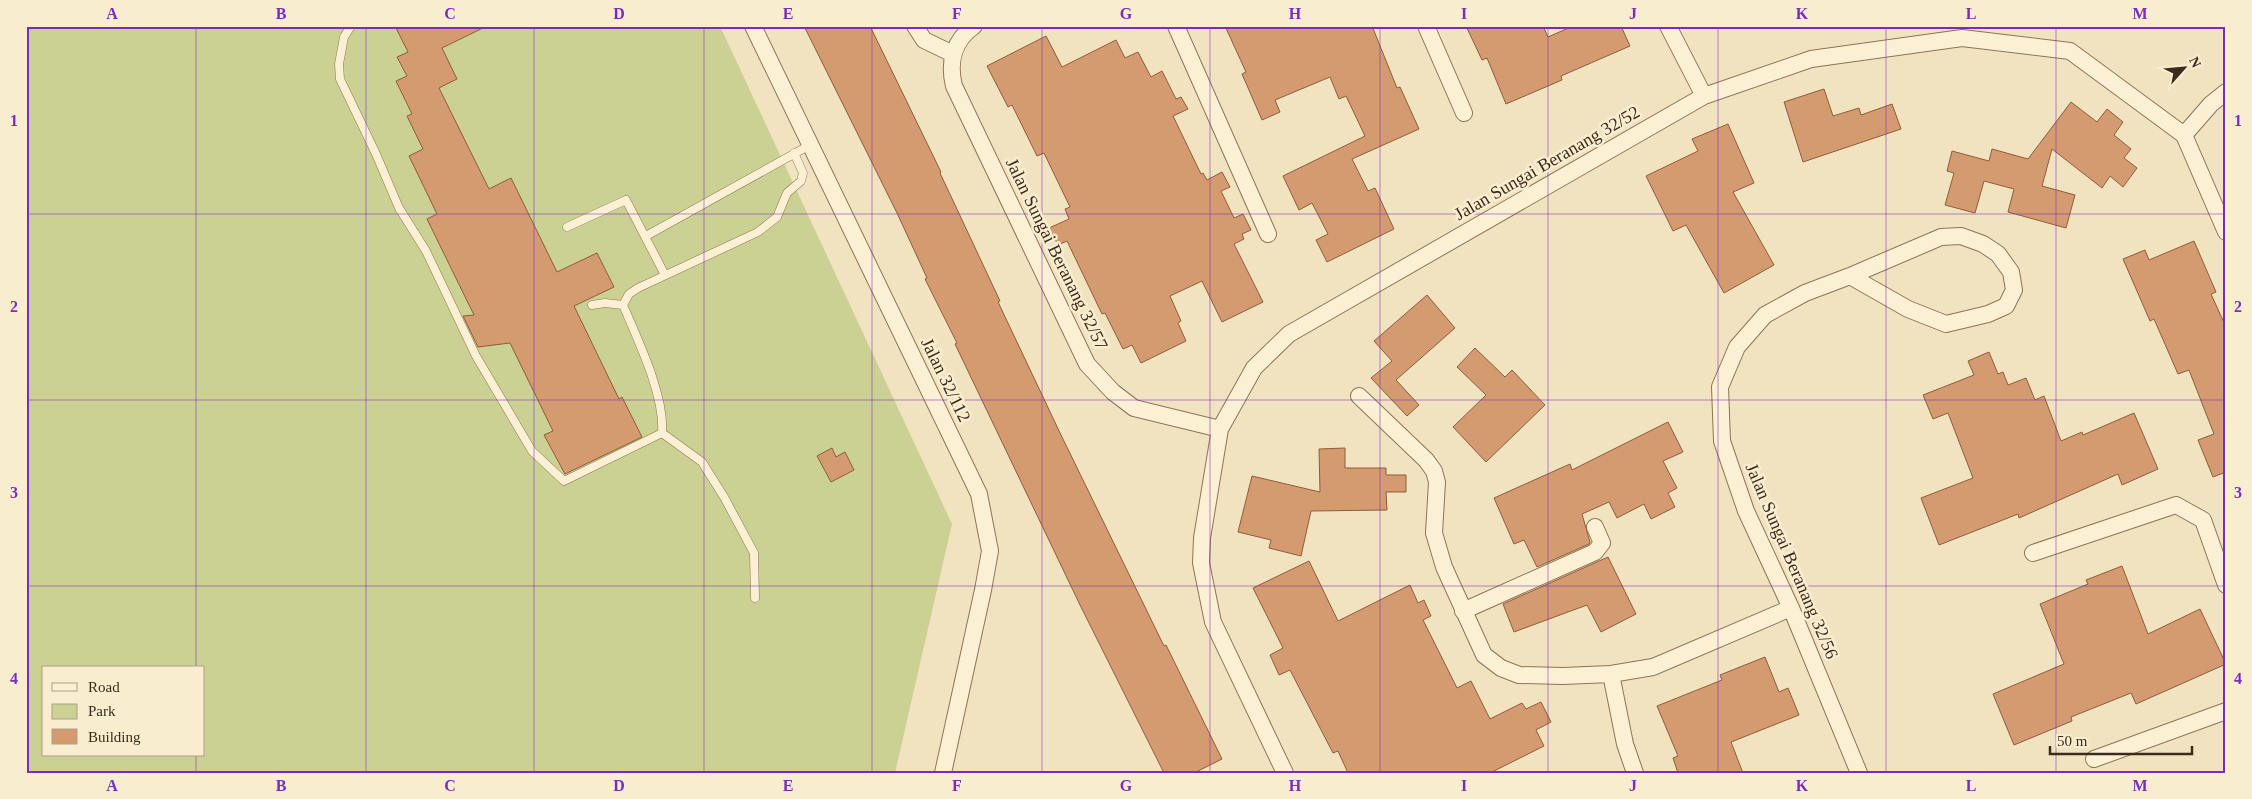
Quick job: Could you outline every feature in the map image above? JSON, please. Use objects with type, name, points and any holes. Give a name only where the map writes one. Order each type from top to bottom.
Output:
[{"type":"street","name":"Jalan 32/112","points":[[753,26],[979,494],[990,551],[943,773]]},
{"type":"street","points":[[916,26],[924,40],[954,54]]},
{"type":"street","name":"Jalan Sungai Beranang 32/57","points":[[974,26],[965,33],[954,54],[950,71],[954,86],[1087,364],[1113,392],[1134,408],[1220,429]]},
{"type":"street","points":[[1176,26],[1268,234]]},
{"type":"street","points":[[1426,26],[1464,113]]},
{"type":"street","points":[[1668,26],[1704,96]]},
{"type":"street","name":"Jalan Sungai Beranang 32/52","points":[[1285,773],[1227,655],[1213,622],[1205,587],[1202,563],[1202,538],[1220,429],[1254,368],[1289,334],[1704,96],[1811,59],[1961,32],[2070,51],[2184,135]]},
{"type":"street","points":[[2226,92],[2211,104],[2184,135],[2226,232]]},
{"type":"street","name":"Jalan Sungai Beranang 32/56","points":[[1850,276],[1908,309],[1946,324],[1988,314],[2006,306],[2014,290],[2011,272],[1998,254],[1983,244],[1961,236],[1940,238],[1805,293],[1765,315],[1737,347],[1720,387],[1722,441],[1746,511],[1791,608],[1859,773]]},
{"type":"street","points":[[1359,396],[1434,470],[1437,482],[1434,533],[1444,568],[1484,655],[1501,668],[1519,675],[1611,674],[1653,667],[1791,608]]},
{"type":"street","points":[[2033,553],[2176,505],[2203,520],[2226,585]]},
{"type":"street","points":[[1463,611],[1595,552],[1602,543],[1595,527]]},
{"type":"street","points":[[1611,674],[1625,744],[1635,773]]},
{"type":"street","points":[[2094,759],[2226,711]]},
{"type":"lane","points":[[351,26],[344,37],[342,46],[339,64],[340,79],[376,154],[399,208],[426,251],[476,356],[532,451],[564,481],[662,434]]},
{"type":"lane","points":[[646,236],[810,145]]},
{"type":"lane","points":[[623,305],[629,294],[638,288],[758,232],[777,217],[788,193],[801,180],[803,173],[794,153]]},
{"type":"lane","points":[[567,227],[626,200],[665,275]]},
{"type":"lane","points":[[592,305],[606,303],[623,305]]},
{"type":"lane","points":[[623,305],[644,355],[656,394],[663,420],[662,434]]},
{"type":"lane","points":[[662,434],[702,462],[724,496],[754,553],[755,598]]},
{"type":"green space","points":[[26,26],[720,26],[952,524],[895,773],[26,773]]},
{"type":"building","points":[[395,26],[487,26],[442,48],[457,79],[439,88],[489,189],[511,178],[557,272],[597,253],[614,287],[574,306],[619,399],[622,397],[642,437],[565,474],[544,435],[553,431],[510,343],[478,347],[463,316],[474,315],[427,219],[437,214],[409,156],[423,149],[407,116],[412,114],[396,81],[407,76],[397,57],[408,52]]},
{"type":"building","points":[[804,26],[870,26],[941,172],[1000,301],[998,302],[1061,435],[1164,646],[1166,645],[1222,759],[1194,773],[1164,773],[1081,607],[955,344],[957,343],[925,279],[927,278],[897,213]]},
{"type":"building","points":[[1225,26],[1372,26],[1397,88],[1400,87],[1419,129],[1352,159],[1368,191],[1375,188],[1394,229],[1327,262],[1316,240],[1328,234],[1312,203],[1299,210],[1283,176],[1365,136],[1346,96],[1339,99],[1330,77],[1275,100],[1280,112],[1262,120],[1242,74],[1246,72]]},
{"type":"building","points":[[1466,26],[1543,26],[1548,37],[1573,26],[1621,26],[1630,46],[1561,76],[1562,80],[1506,104],[1487,58],[1482,60]]},
{"type":"building","points":[[1046,36],[1062,67],[1116,40],[1125,58],[1138,52],[1151,77],[1162,71],[1176,99],[1181,97],[1188,109],[1173,116],[1201,174],[1203,173],[1207,180],[1222,172],[1230,187],[1221,191],[1234,218],[1243,214],[1251,230],[1242,234],[1244,239],[1234,244],[1263,302],[1222,322],[1202,281],[1170,296],[1181,321],[1178,323],[1186,341],[1141,363],[1132,345],[1123,349],[1105,313],[1102,314],[1067,241],[1058,245],[1049,228],[1069,219],[1065,209],[1070,207],[1044,153],[1037,156],[1012,105],[1008,107],[987,66]]},
{"type":"building","points":[[1824,89],[1833,116],[1859,108],[1861,115],[1892,104],[1901,129],[1803,162],[1784,102]]},
{"type":"building","points":[[2071,102],[2097,122],[2107,109],[2123,122],[2114,135],[2131,149],[2124,158],[2137,168],[2123,187],[2110,176],[2102,188],[2052,149],[2042,186],[2075,195],[2066,228],[2008,212],[2014,189],[1984,181],[1975,213],[1945,205],[1954,173],[1947,171],[1952,151],[1989,161],[1992,149],[2028,159]]},
{"type":"building","points":[[1728,124],[1754,183],[1733,192],[1774,265],[1724,293],[1686,225],[1673,231],[1646,176],[1698,151],[1692,139]]},
{"type":"building","points":[[2194,241],[2216,292],[2211,294],[2226,327],[2226,472],[2213,477],[2198,440],[2214,434],[2189,370],[2178,374],[2154,319],[2150,321],[2123,259],[2145,250],[2149,260]]},
{"type":"building","points":[[1427,295],[1455,328],[1396,380],[1419,405],[1407,416],[1371,378],[1392,361],[1374,341]]},
{"type":"building","points":[[1475,348],[1505,377],[1512,370],[1545,405],[1486,462],[1453,427],[1486,395],[1457,367]]},
{"type":"building","points":[[1989,352],[1998,374],[2003,372],[2008,385],[2026,378],[2035,400],[2044,396],[2061,441],[2082,432],[2083,435],[2134,413],[2158,469],[2122,485],[2118,474],[2019,518],[2018,514],[1939,545],[1921,498],[1973,478],[1948,413],[1933,419],[1923,395],[1974,375],[1968,361]]},
{"type":"building","points":[[1668,422],[1683,452],[1663,461],[1677,488],[1668,493],[1675,507],[1651,519],[1644,504],[1617,518],[1609,502],[1582,514],[1589,544],[1537,567],[1524,540],[1514,544],[1494,498],[1570,464],[1572,470]]},
{"type":"building","points":[[832,448],[836,457],[845,452],[854,470],[831,482],[817,456]]},
{"type":"building","points":[[1345,448],[1345,468],[1386,468],[1386,475],[1406,475],[1406,492],[1386,492],[1387,510],[1311,511],[1301,556],[1269,548],[1271,540],[1238,532],[1252,476],[1320,492],[1319,449]]},
{"type":"building","points":[[1608,557],[1636,614],[1601,632],[1587,605],[1514,632],[1503,604]]},
{"type":"building","points":[[1309,561],[1338,621],[1410,585],[1418,603],[1424,600],[1431,616],[1423,620],[1457,688],[1471,681],[1490,719],[1522,703],[1526,709],[1541,702],[1551,722],[1536,730],[1544,746],[1490,773],[1348,773],[1338,751],[1333,753],[1290,670],[1279,675],[1270,655],[1283,648],[1253,588]]},
{"type":"building","points":[[2122,566],[2148,634],[2200,609],[2226,664],[2136,704],[2131,693],[2071,717],[2072,721],[2014,745],[1993,694],[2064,664],[2040,604],[2088,584],[2086,580]]},
{"type":"building","points":[[1765,657],[1779,692],[1788,688],[1799,715],[1731,742],[1743,773],[1678,773],[1673,758],[1678,756],[1657,706],[1722,680],[1720,675]]}]
